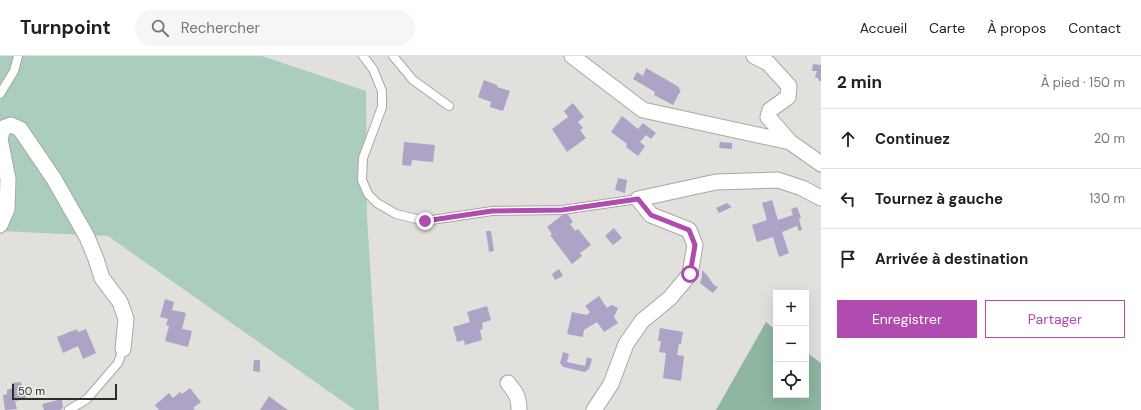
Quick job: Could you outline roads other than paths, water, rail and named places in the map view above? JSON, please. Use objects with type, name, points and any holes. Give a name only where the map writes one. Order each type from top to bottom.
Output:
[{"type":"street","points":[[572,56],[643,110],[790,142]]},
{"type":"street","points":[[754,56],[768,63],[789,86],[788,97],[770,110],[768,117],[790,142],[821,164]]},
{"type":"street","points":[[0,225],[7,209],[8,179],[0,139],[2,126],[10,125],[20,129],[54,179],[87,237],[102,278],[120,302],[126,319],[123,349]]},
{"type":"street","points":[[594,410],[611,384],[626,344],[642,320],[670,298],[690,274],[695,245],[689,230],[651,215],[638,199],[716,182],[778,180],[802,188],[821,198]]},
{"type":"street","points":[[508,383],[516,392],[519,410]]},
{"type":"lane","points":[[0,94],[14,71],[18,56]]},
{"type":"lane","points":[[363,56],[373,69],[382,91],[382,107],[363,158],[362,180],[368,194],[377,203],[396,214],[425,221],[492,211],[562,210],[638,199]]},
{"type":"lane","points":[[393,56],[413,80],[449,106]]},
{"type":"lane","points":[[69,410],[87,399],[118,363],[123,349]]}]
